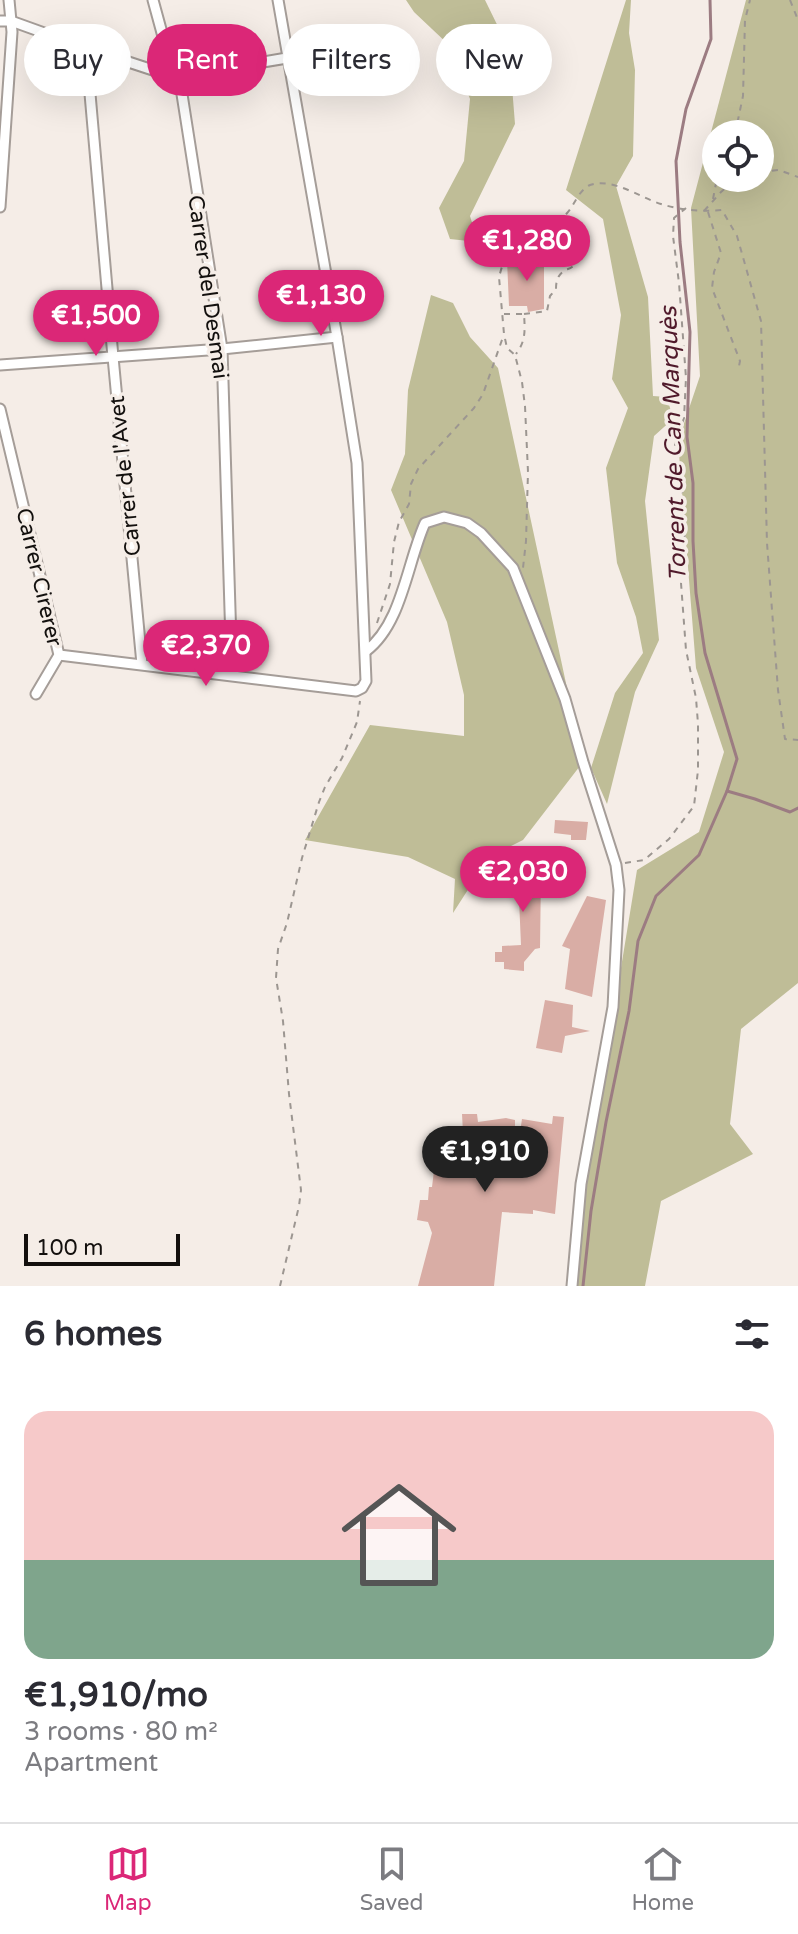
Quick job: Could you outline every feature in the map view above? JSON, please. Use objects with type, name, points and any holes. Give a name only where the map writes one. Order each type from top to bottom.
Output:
[{"type":"street","points":[[0,207],[12,32],[5,21],[9,0]]},
{"type":"street","name":"Carrer del Desmai","points":[[153,0],[160,24]]},
{"type":"street","points":[[278,0],[283,32]]},
{"type":"street","points":[[5,21],[24,27]]},
{"type":"street","name":"Carrer de l'Avet","points":[[90,96],[142,664]]},
{"type":"street","name":"Carrer del Desmai","points":[[182,96],[222,349],[232,675]]},
{"type":"street","points":[[59,655],[359,689],[366,681],[357,463],[294,96]]},
{"type":"street","points":[[0,365],[222,349],[337,337]]},
{"type":"street","name":"Carrer Cirerer","points":[[0,409],[59,655],[36,694]]},
{"type":"street","points":[[366,651],[387,627],[425,523],[444,517],[467,523],[481,533],[513,568],[565,699],[616,865],[619,890],[613,1007],[581,1184],[572,1286]]},
{"type":"path","points":[[738,120],[743,96],[745,20],[750,0]]},
{"type":"path","points":[[790,0],[798,20]]},
{"type":"path","points":[[774,171],[798,177]]},
{"type":"path","points":[[523,571],[528,472],[526,419],[522,382],[515,355],[507,348],[504,334],[499,277],[503,263],[552,230],[589,185],[599,183],[633,191],[661,204],[705,211],[722,210],[737,236],[761,321],[767,543],[778,690],[785,739],[798,740]]},
{"type":"path","points":[[713,200],[714,192]]},
{"type":"path","points":[[705,211],[722,192]]},
{"type":"path","points":[[616,865],[644,860],[669,839],[694,806],[698,770],[696,698],[686,650],[681,583],[685,530],[675,445],[684,418],[686,378],[673,236],[674,218],[686,208]]},
{"type":"path","points":[[705,211],[721,253],[712,288],[740,361],[739,366]]},
{"type":"path","points":[[503,314],[547,311],[550,296],[556,289],[556,279],[572,267],[577,252],[570,241],[545,242],[519,251]]},
{"type":"path","points":[[515,355],[523,346],[524,314]]},
{"type":"path","points":[[376,625],[390,584],[394,542],[399,522],[409,504],[411,484],[418,469],[483,394],[504,334]]},
{"type":"path","points":[[280,1286],[301,1190],[276,978],[278,949],[319,802],[357,722],[359,689]]},
{"type":"shaded area","points":[[406,0],[485,0],[497,24],[436,24],[436,33]]},
{"type":"shaded area","points":[[626,0],[631,0],[629,33],[635,70],[633,156],[616,186],[648,297],[653,396],[667,397],[673,419],[654,436],[645,501],[659,640],[635,692],[607,804],[591,768],[615,693],[643,653],[636,617],[617,563],[606,468],[628,408],[612,379],[621,315],[603,219],[566,190]]},
{"type":"shaded area","points":[[746,0],[798,0],[798,983],[741,1029],[730,1124],[753,1154],[661,1201],[645,1286],[569,1286],[637,870],[699,832],[724,752],[696,668],[678,441],[700,376],[691,208],[702,166],[702,192],[774,192],[774,120],[714,120]]},
{"type":"shaded area","points":[[469,96],[513,96],[515,124],[470,216],[478,242],[450,239],[439,208],[464,161]]},
{"type":"shaded area","points":[[431,295],[453,303],[470,337],[498,368],[583,762],[523,840],[489,857],[453,913],[455,879],[408,857],[305,840],[370,725],[464,736],[464,695],[447,622],[391,490],[405,454],[408,390]]},
{"type":"building","points":[[544,257],[544,309],[528,312],[527,306],[509,306],[507,260]]},
{"type":"building","points":[[555,820],[588,822],[586,840],[571,840],[571,835],[554,833]]},
{"type":"building","points":[[505,858],[522,858],[520,872],[541,874],[540,948],[535,949],[524,962],[524,971],[504,969],[504,962],[495,962],[495,952],[502,952],[502,946],[521,945],[519,899],[505,896]]},
{"type":"building","points":[[587,896],[606,900],[592,997],[565,989],[570,949],[562,946]]},
{"type":"building","points":[[545,1000],[573,1005],[572,1027],[590,1031],[565,1036],[562,1053],[536,1048]]},
{"type":"building","points":[[462,1114],[477,1114],[478,1122],[506,1118],[515,1120],[515,1135],[508,1135],[508,1145],[518,1145],[522,1119],[552,1124],[553,1116],[564,1117],[555,1214],[533,1210],[533,1214],[502,1212],[494,1286],[418,1286],[432,1233],[428,1222],[417,1220],[420,1200],[428,1200],[429,1187],[432,1187],[438,1138],[463,1133]]},
{"type":"waterway","name":"Torrent de Can Marquès","points":[[583,1286],[591,1211],[629,1011],[638,941],[656,896],[699,855],[727,791],[737,759],[705,653],[696,593],[693,483],[687,437],[690,332],[680,242],[676,161],[686,109],[711,39],[710,0]]},
{"type":"waterway","points":[[727,791],[790,812],[798,808]]}]
